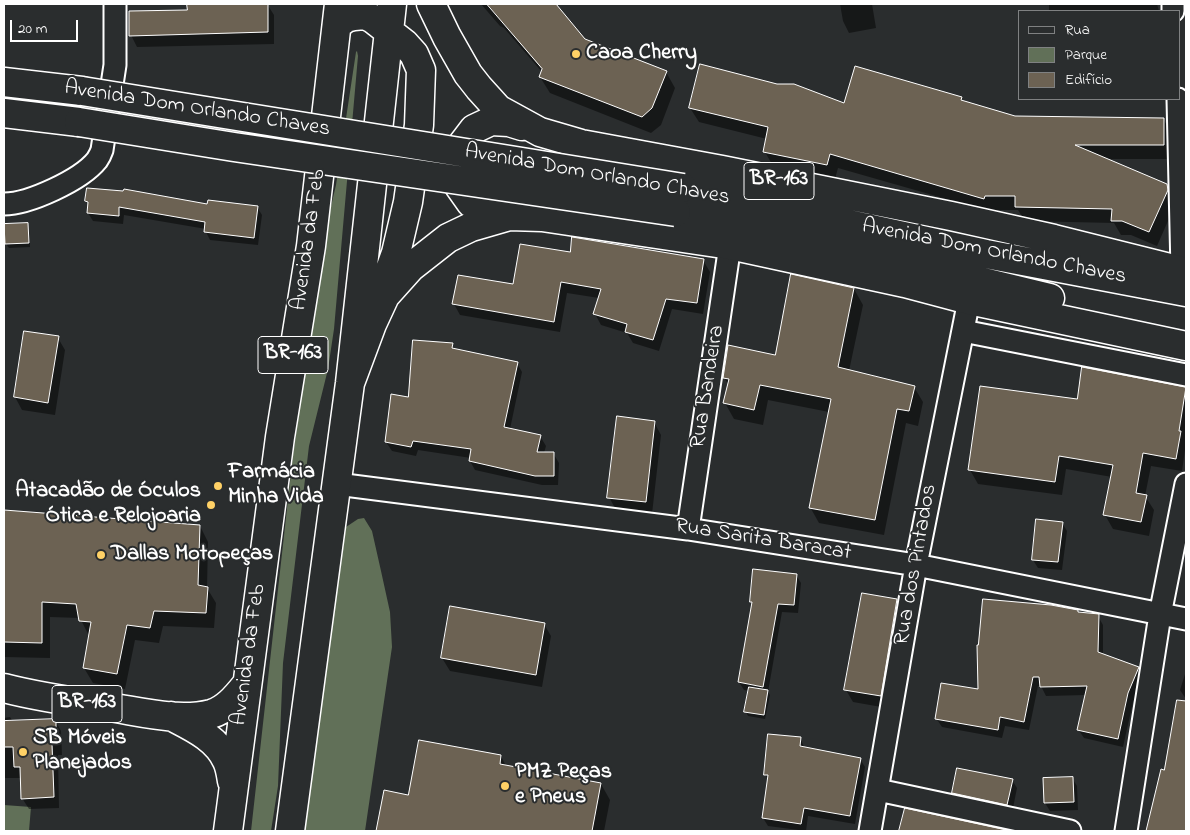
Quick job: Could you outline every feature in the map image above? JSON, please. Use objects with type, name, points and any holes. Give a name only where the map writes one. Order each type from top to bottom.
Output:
[{"type":"main road","points":[[290,831],[350,383],[392,4]]},
{"type":"main road","name":"BR-163","points":[[431,4],[468,74],[479,88],[498,109],[540,132],[581,144],[722,170],[951,216],[1054,239],[1185,278]]},
{"type":"main road","points":[[338,14],[346,18],[365,16],[380,24],[405,44],[414,54],[421,70],[415,154],[403,225],[396,253],[350,383]]},
{"type":"main road","name":"Avenida da Feb","points":[[228,831],[280,437],[311,246],[338,14]]},
{"type":"main road","name":"Avenida Dom Orlando Chaves","points":[[4,82],[82,91],[986,254],[1185,278]]},
{"type":"main road","name":"Avenida Dom Orlando Chaves","points":[[4,113],[79,122],[244,149],[679,200],[730,221],[1014,290],[1186,327]]},
{"type":"main road","points":[[540,132],[509,122],[491,121],[474,129],[458,150],[456,165],[459,186],[471,202],[486,210],[509,216],[542,217],[730,245],[905,283],[969,300],[1186,346]]},
{"type":"main road","points":[[372,324],[385,296],[411,267],[430,252],[448,238],[471,227],[509,216]]},
{"type":"main road","name":"BR-163","points":[[4,688],[57,699],[171,716],[194,716],[213,713],[232,702],[246,685]]},
{"type":"main road","points":[[171,716],[202,733],[218,747],[227,761],[233,783]]},
{"type":"street","points":[[4,204],[25,201],[72,181],[96,160],[102,150],[115,65],[115,4]]},
{"type":"street","points":[[1181,108],[1185,278]]},
{"type":"street","name":"Rua Bandeira","points":[[688,529],[730,245]]},
{"type":"street","name":"Rua dos Pintados","points":[[870,831],[916,564],[969,300]]},
{"type":"street","points":[[963,331],[1186,375]]},
{"type":"street","name":"Rua Sarita Baracat","points":[[337,484],[688,529],[916,564],[1186,619]]},
{"type":"street","points":[[1126,831],[1160,615],[1186,484]]},
{"type":"street","points":[[878,790],[1070,831]]},
{"type":"green space","points":[[357,51],[334,329],[328,369],[309,446],[283,663],[278,786],[271,831],[251,831],[293,455],[324,236],[336,185]]},
{"type":"green space","points":[[364,518],[372,531],[390,612],[392,647],[365,831],[304,831],[346,527],[358,519]]},
{"type":"green space","points":[[4,805],[31,807],[29,831],[4,831]]},
{"type":"building","points":[[187,4],[268,4],[268,32],[129,36],[129,11],[187,10]]},
{"type":"building","name":"Caoa Cherry","points":[[487,4],[556,4],[585,39],[667,71],[652,108],[642,117],[539,77],[542,69]]},
{"type":"building","points":[[700,64],[777,84],[794,84],[844,103],[855,66],[962,97],[961,100],[1015,116],[1164,118],[1164,145],[1075,145],[1167,184],[1168,190],[1149,232],[1122,221],[1111,221],[1112,209],[1015,207],[1015,196],[985,196],[984,199],[830,154],[827,165],[763,152],[768,127],[689,108]]},
{"type":"building","points":[[87,188],[123,191],[124,189],[207,204],[208,200],[258,206],[254,238],[204,232],[205,222],[119,207],[119,216],[87,213],[88,202],[85,201]]},
{"type":"building","points":[[28,223],[29,243],[5,244],[4,224]]},
{"type":"building","points":[[572,237],[704,259],[697,303],[666,299],[653,340],[625,332],[627,324],[593,314],[601,289],[561,282],[554,322],[452,304],[458,275],[513,284],[520,244],[570,252]]},
{"type":"building","points":[[791,274],[854,288],[838,367],[915,386],[909,411],[897,409],[875,520],[809,508],[831,399],[760,385],[754,410],[723,403],[729,379],[723,378],[728,345],[775,355]]},
{"type":"building","points":[[24,331],[59,336],[48,403],[14,397]]},
{"type":"building","points":[[413,340],[453,343],[452,348],[518,362],[504,427],[541,435],[537,452],[554,452],[554,476],[535,476],[469,461],[471,449],[413,441],[411,447],[385,442],[391,394],[408,397]]},
{"type":"building","points":[[1082,367],[1186,387],[1176,459],[1143,453],[1136,493],[1147,495],[1141,522],[1103,515],[1113,465],[1059,456],[1055,482],[968,470],[980,386],[1077,399]]},
{"type":"building","points":[[617,416],[655,421],[646,502],[607,498]]},
{"type":"building","name":"Dallas Motopeças","points":[[4,510],[200,525],[198,585],[208,587],[206,613],[154,611],[150,628],[127,625],[117,674],[83,668],[91,622],[79,621],[76,604],[42,602],[42,643],[4,642]]},
{"type":"building","points":[[1036,519],[1063,522],[1058,562],[1032,560]]},
{"type":"building","points":[[753,569],[797,574],[794,605],[778,604],[763,687],[738,682],[752,602],[750,602]]},
{"type":"building","points":[[862,593],[897,599],[881,696],[844,690]]},
{"type":"building","points":[[983,599],[1051,605],[1078,610],[1078,612],[1099,614],[1098,652],[1139,667],[1128,693],[1118,739],[1077,730],[1087,686],[1040,687],[1039,677],[1033,677],[1024,722],[1000,717],[998,730],[935,719],[941,683],[978,689],[977,645]]},
{"type":"building","points":[[450,606],[545,623],[536,675],[441,658]]},
{"type":"building","points":[[749,687],[768,690],[764,715],[744,712]]},
{"type":"building","points":[[1177,700],[1186,701],[1186,831],[1146,831],[1161,769],[1164,770]]},
{"type":"building","name":"SB Móveis Planejados","points":[[56,719],[56,744],[52,744],[54,797],[21,799],[20,767],[14,767],[13,747],[4,747],[4,721]]},
{"type":"building","points":[[768,734],[801,737],[800,746],[861,758],[850,816],[804,808],[801,824],[762,818],[768,775],[764,775]]},
{"type":"building","name":"PMZ Peças e Pneus","points":[[419,740],[501,755],[500,764],[601,783],[592,831],[376,831],[384,790],[408,795]]},
{"type":"building","points":[[957,768],[1013,779],[1007,805],[952,793]]},
{"type":"building","points":[[1073,777],[1074,802],[1044,803],[1043,778]]},
{"type":"building","points":[[905,808],[1011,831],[899,831]]},
{"type":"place","name":"Caoa Cherry","points":[[576,54]]},
{"type":"place","name":"Farmácia Minha Vida","points":[[218,486]]},
{"type":"place","name":"Atacadão de Óculos Ótica e Relojoaria","points":[[211,505]]},
{"type":"place","name":"Dallas Motopeças","points":[[101,555]]},
{"type":"place","name":"SB Móveis Planejados","points":[[23,752]]},
{"type":"place","name":"PMZ Peças e Pneus","points":[[505,786]]}]
